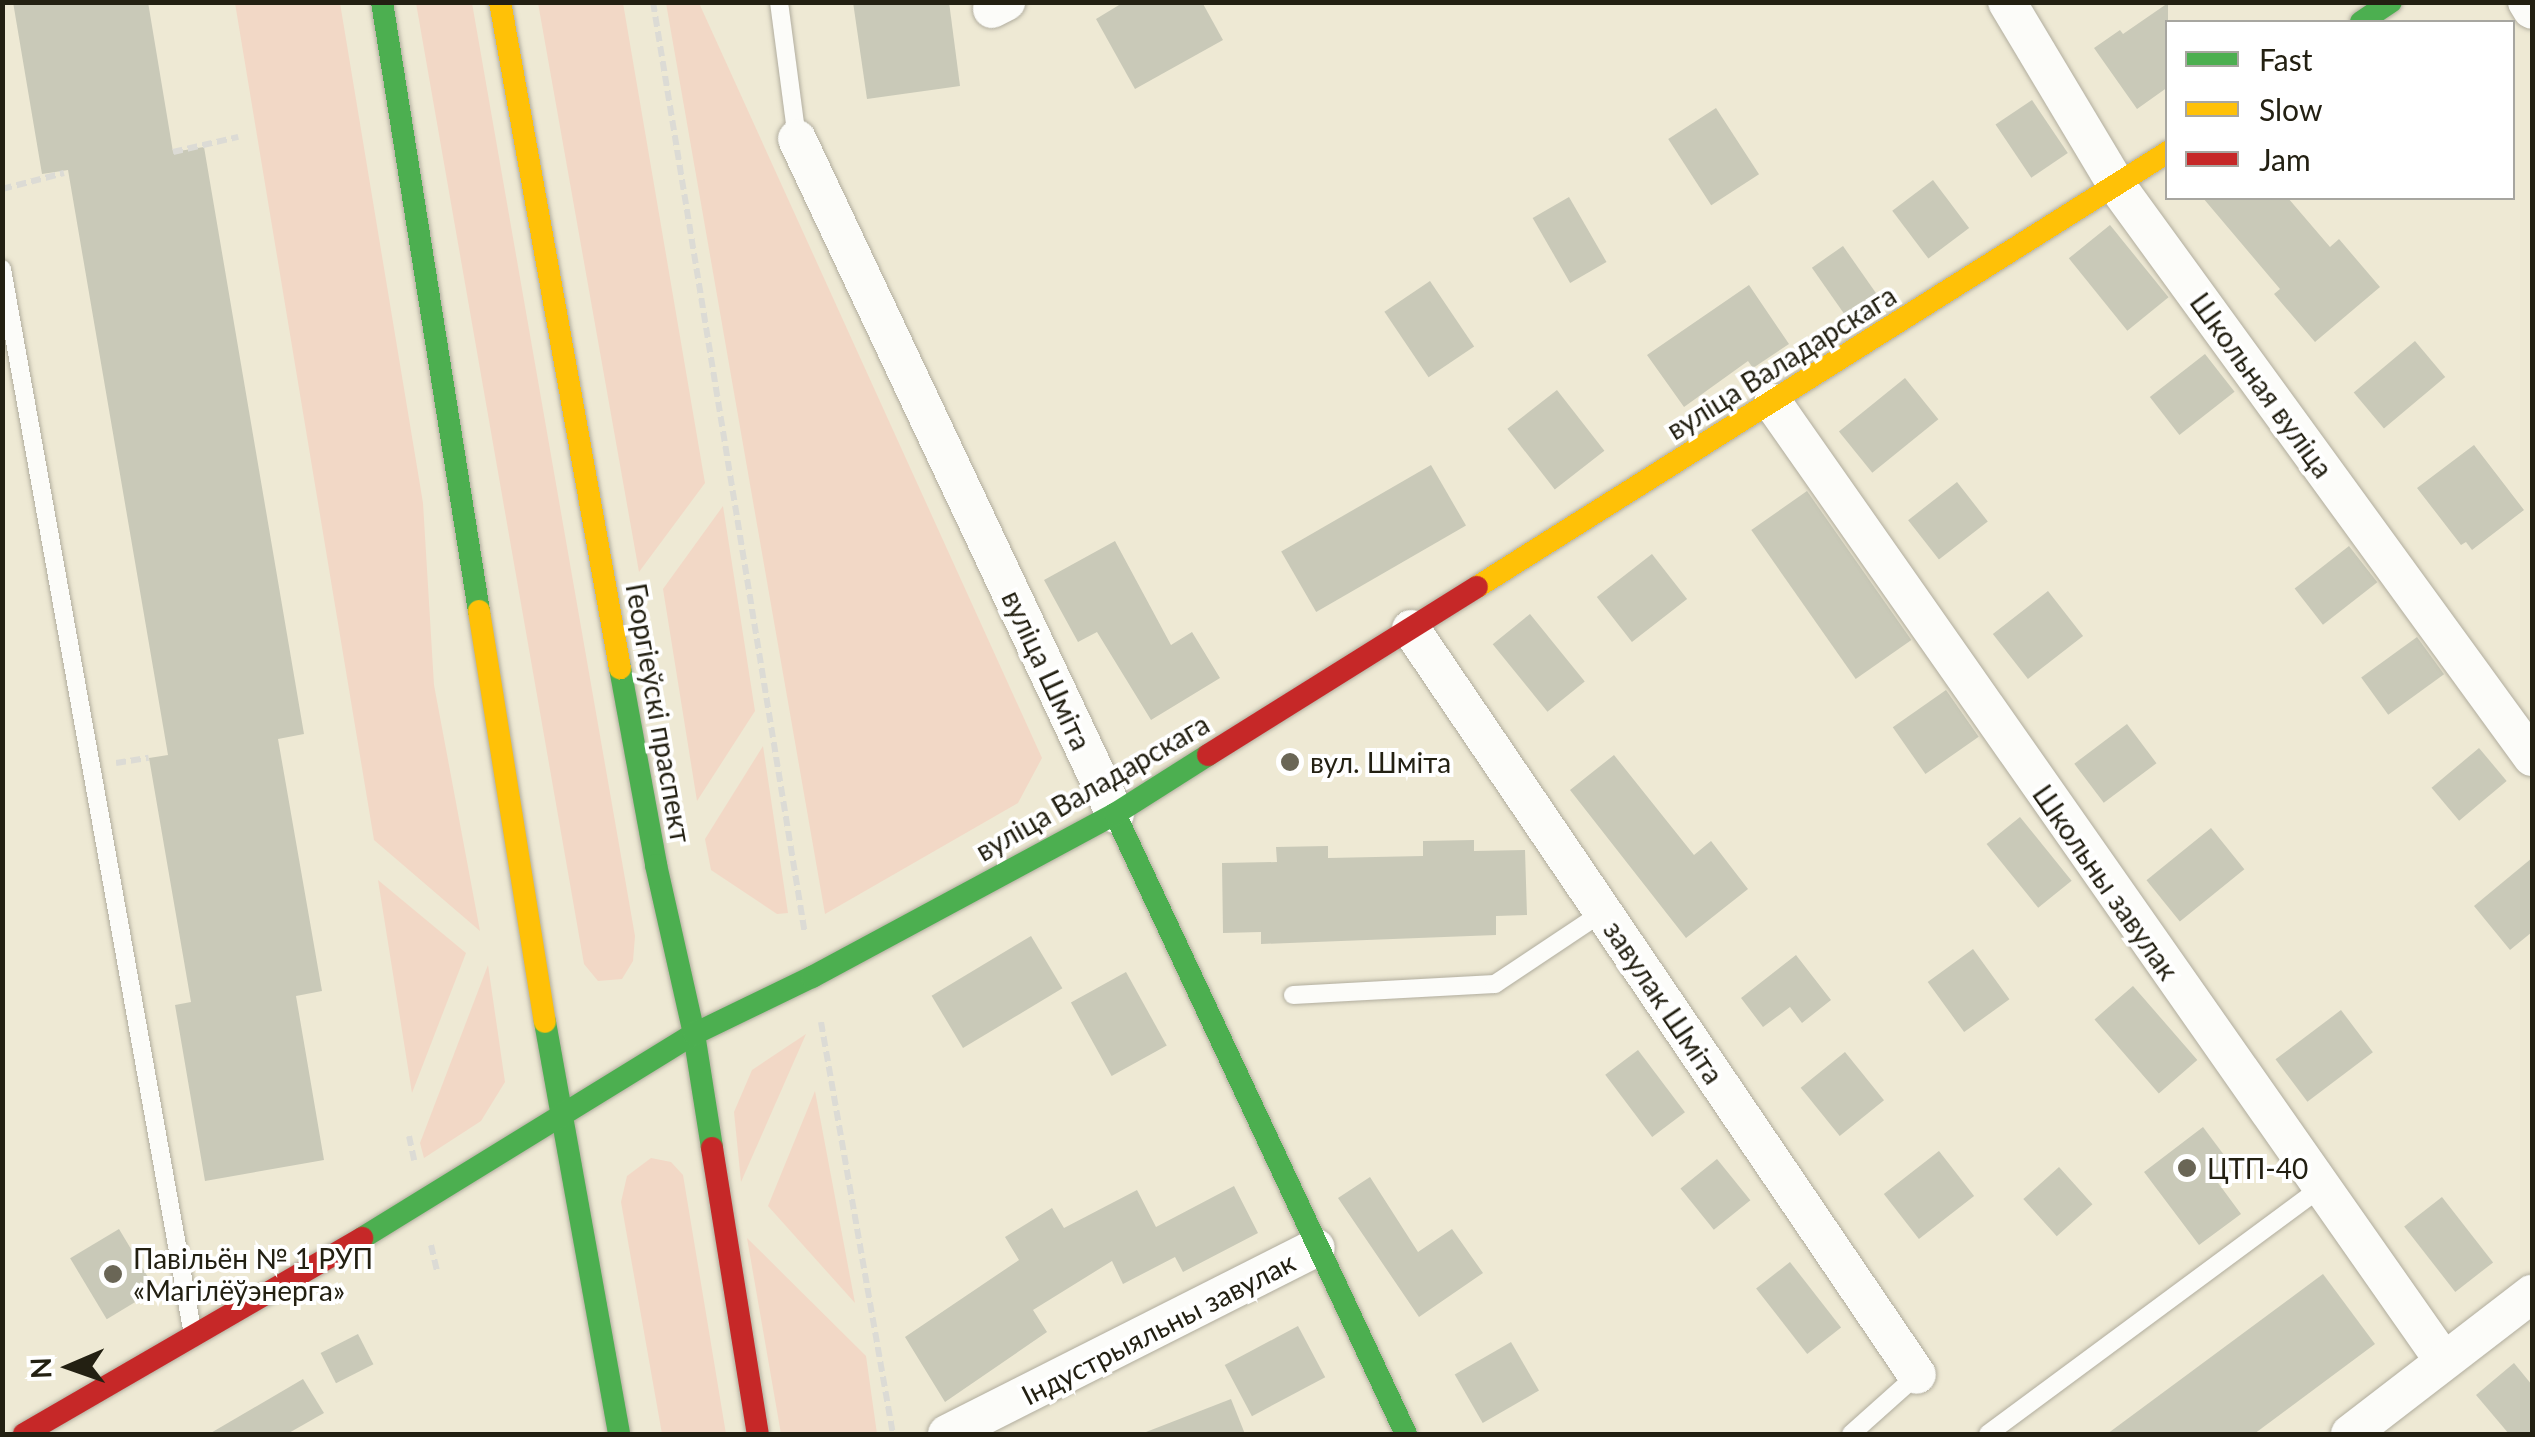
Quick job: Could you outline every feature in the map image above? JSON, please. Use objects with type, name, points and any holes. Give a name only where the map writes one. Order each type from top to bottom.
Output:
[{"type":"main road","points":[[382,2],[560,1116],[619,1434]]},
{"type":"main road","name":"Георгіеўскі праспект","points":[[500,2],[653,845],[694,1034],[758,1434]]},
{"type":"main road","points":[[2364,20],[2391,2]]},
{"type":"main road","name":"вуліца Валадарскага","points":[[24,1434],[422,1203],[694,1034],[812,977],[1115,814],[2165,154]]},
{"type":"main road","name":"вуліца Шміта","points":[[1115,814],[1406,1434]]},
{"type":"street","name":"Школьная вуліца","points":[[2007,2],[2118,186],[2532,757]]},
{"type":"street","points":[[2527,2],[2532,10]]},
{"type":"street","name":"вуліца Шміта","points":[[797,139],[1115,814]]},
{"type":"street","name":"Школьны завулак","points":[[1772,403],[2319,1189],[2443,1360]]},
{"type":"street","name":"завулак Шміта","points":[[1412,629],[1917,1375]]},
{"type":"street","name":"Індустрыяльны завулак","points":[[947,1434],[1316,1248]]},
{"type":"street","points":[[2350,1434],[2532,1294]]},
{"type":"lane","name":"вуліца Шміта","points":[[779,2],[797,139]]},
{"type":"lane","points":[[2,269],[193,1334]]},
{"type":"lane","points":[[1293,995],[1495,984],[1602,912]]},
{"type":"lane","points":[[1988,1434],[2319,1189]]},
{"type":"lane","points":[[1851,1434],[1917,1375]]},
{"type":"lane","points":[[2,1426],[7,1434]]},
{"type":"path","points":[[653,2],[805,930]]},
{"type":"path","points":[[173,152],[238,137]]},
{"type":"path","points":[[2,189],[64,173]]},
{"type":"path","points":[[821,1019],[894,1434]]},
{"type":"shaded area","points":[[235,3],[340,3],[423,503],[434,685],[480,931],[374,840]]},
{"type":"shaded area","points":[[416,3],[472,3],[635,936],[633,961],[622,979],[598,981],[584,964]]},
{"type":"shaded area","points":[[538,3],[623,3],[705,483],[639,572]]},
{"type":"shaded area","points":[[666,3],[699,3],[1042,758],[1018,803],[825,914]]},
{"type":"shaded area","points":[[723,506],[755,711],[697,801],[663,589]]},
{"type":"shaded area","points":[[763,746],[788,913],[777,914],[711,870],[705,839]]},
{"type":"shaded area","points":[[378,880],[466,953],[412,1093]]},
{"type":"shaded area","points":[[488,965],[505,1082],[481,1121],[424,1158],[420,1143]]},
{"type":"shaded area","points":[[806,1034],[741,1182],[734,1112],[752,1070]]},
{"type":"shaded area","points":[[815,1091],[855,1303],[768,1206]]},
{"type":"shaded area","points":[[651,1158],[671,1162],[683,1175],[726,1434],[662,1434],[621,1202],[627,1176]]},
{"type":"shaded area","points":[[747,1238],[866,1356],[877,1434],[781,1434]]},
{"type":"building","points":[[13,2],[148,2],[173,152],[204,147],[304,734],[278,739],[322,991],[296,996],[324,1160],[205,1181],[175,1005],[191,1002],[149,758],[168,755],[68,170],[42,174]]},
{"type":"building","points":[[853,2],[949,2],[960,86],[867,99]]},
{"type":"building","points":[[1124,2],[1202,2],[1223,40],[1135,89],[1096,19]]},
{"type":"building","points":[[2168,3],[2165,89],[2137,109],[2094,48],[2120,30],[2123,34]]},
{"type":"building","points":[[2032,100],[2068,153],[2031,178],[1996,125]]},
{"type":"building","points":[[1716,108],[1759,174],[1711,205],[1668,139]]},
{"type":"building","points":[[1933,180],[1969,228],[1928,259],[1892,211]]},
{"type":"building","points":[[1569,197],[1606,262],[1570,283],[1533,218]]},
{"type":"building","points":[[2205,200],[2290,200],[2330,247],[2339,239],[2380,287],[2315,342],[2274,294],[2280,289]]},
{"type":"building","points":[[2110,225],[2169,297],[2127,331],[2069,258]]},
{"type":"building","points":[[1843,246],[1876,294],[1845,315],[1812,268]]},
{"type":"building","points":[[1430,281],[1474,346],[1429,377],[1384,312]]},
{"type":"building","points":[[1749,285],[1789,344],[1753,368],[1748,361],[1684,407],[1647,355]]},
{"type":"building","points":[[2415,341],[2445,377],[2384,428],[2354,392]]},
{"type":"building","points":[[2205,354],[2235,392],[2179,435],[2150,397]]},
{"type":"building","points":[[1905,378],[1938,419],[1872,473],[1839,431]]},
{"type":"building","points":[[1557,390],[1604,451],[1555,489],[1507,429]]},
{"type":"building","points":[[2474,445],[2524,510],[2472,550],[2466,542],[2461,545],[2417,488]]},
{"type":"building","points":[[1431,465],[1466,526],[1316,612],[1281,552]]},
{"type":"building","points":[[1957,482],[1988,521],[1939,560],[1908,520]]},
{"type":"building","points":[[1807,491],[1911,640],[1856,679],[1751,530]]},
{"type":"building","points":[[1115,541],[1171,645],[1192,632],[1220,678],[1151,720],[1097,632],[1078,642],[1044,580]]},
{"type":"building","points":[[2349,546],[2377,582],[2323,625],[2295,588]]},
{"type":"building","points":[[1652,554],[1687,599],[1632,642],[1597,597]]},
{"type":"building","points":[[2048,591],[2083,636],[2028,679],[1993,634]]},
{"type":"building","points":[[1530,614],[1585,682],[1547,712],[1493,644]]},
{"type":"building","points":[[2417,637],[2444,674],[2388,715],[2361,678]]},
{"type":"building","points":[[1946,690],[1979,737],[1925,774],[1893,727]]},
{"type":"building","points":[[2127,724],[2156,763],[2104,803],[2074,764]]},
{"type":"building","points":[[2479,748],[2507,781],[2459,821],[2432,788]]},
{"type":"building","points":[[1614,755],[1694,855],[1711,841],[1748,889],[1686,938],[1570,790]]},
{"type":"building","points":[[2020,817],[2072,881],[2038,908],[1987,844]]},
{"type":"building","points":[[2211,828],[2244,869],[2180,921],[2146,880]]},
{"type":"building","points":[[1474,840],[1474,851],[1525,850],[1527,915],[1496,916],[1496,935],[1261,944],[1261,932],[1223,933],[1222,863],[1277,862],[1276,847],[1328,846],[1328,858],[1423,856],[1423,841]]},
{"type":"building","points":[[2532,858],[2532,932],[2510,950],[2474,906]]},
{"type":"building","points":[[1031,936],[1062,988],[963,1048],[932,996]]},
{"type":"building","points":[[1973,949],[2009,999],[1964,1032],[1928,982]]},
{"type":"building","points":[[1796,955],[1831,1000],[1802,1023],[1790,1007],[1763,1027],[1741,998]]},
{"type":"building","points":[[1126,972],[1167,1045],[1112,1076],[1071,1003]]},
{"type":"building","points":[[2133,986],[2197,1060],[2159,1093],[2095,1019]]},
{"type":"building","points":[[2341,1010],[2373,1052],[2307,1102],[2276,1059]]},
{"type":"building","points":[[1638,1050],[1685,1112],[1652,1137],[1605,1075]]},
{"type":"building","points":[[1845,1052],[1884,1100],[1840,1136],[1801,1088]]},
{"type":"building","points":[[2203,1127],[2230,1163],[2213,1176],[2241,1214],[2199,1245],[2144,1172]]},
{"type":"building","points":[[1939,1151],[1974,1196],[1919,1239],[1884,1194]]},
{"type":"building","points":[[1717,1159],[1750,1200],[1714,1230],[1680,1189]]},
{"type":"building","points":[[2059,1167],[2092,1204],[2057,1236],[2023,1199]]},
{"type":"building","points":[[1370,1177],[1418,1252],[1452,1229],[1483,1273],[1419,1317],[1338,1198]]},
{"type":"building","points":[[1234,1186],[1258,1233],[1183,1272],[1175,1257],[1123,1284],[1112,1261],[1033,1310],[1047,1332],[945,1402],[905,1337],[1019,1260],[1005,1237],[1052,1208],[1064,1228],[1137,1190],[1156,1227]]},
{"type":"building","points":[[2442,1197],[2493,1262],[2455,1292],[2404,1227]]},
{"type":"building","name":"Павільён № 1 РУП «Магілёўэнерга»","points":[[119,1229],[156,1290],[107,1319],[70,1258]]},
{"type":"building","points":[[1790,1262],[1841,1327],[1807,1354],[1756,1288]]},
{"type":"building","points":[[2323,1274],[2375,1344],[2254,1434],[2107,1434]]},
{"type":"building","points":[[1298,1326],[1325,1377],[1252,1416],[1225,1365]]},
{"type":"building","points":[[358,1334],[373,1364],[336,1383],[321,1353]]},
{"type":"building","points":[[1511,1342],[1539,1390],[1483,1423],[1455,1374]]},
{"type":"building","points":[[2514,1363],[2532,1385],[2532,1434],[2509,1434],[2476,1395]]},
{"type":"building","points":[[303,1379],[324,1413],[287,1434],[209,1434]]},
{"type":"building","points":[[1231,1399],[1245,1434],[1146,1432]]},
{"type":"traffic: fast","points":[[382,2],[479,611]]},
{"type":"traffic: fast","points":[[2364,20],[2391,2]]},
{"type":"traffic: fast","points":[[620,668],[656,865],[694,1034],[712,1148]]},
{"type":"traffic: fast","points":[[362,1238],[694,1034],[812,977],[1115,814],[1208,755]]},
{"type":"traffic: fast","points":[[1115,814],[1406,1434]]},
{"type":"traffic: fast","points":[[545,1022],[619,1434]]},
{"type":"traffic: slow","points":[[500,2],[620,668]]},
{"type":"traffic: slow","points":[[1477,587],[2165,154]]},
{"type":"traffic: slow","points":[[479,611],[545,1022]]},
{"type":"traffic: jam","points":[[1208,755],[1477,587]]},
{"type":"traffic: jam","points":[[712,1148],[758,1434]]},
{"type":"traffic: jam","points":[[24,1434],[362,1238]]},
{"type":"place","name":"вул. Шміта","points":[[1290,762]]},
{"type":"place","name":"ЦТП-40","points":[[2187,1168]]},
{"type":"place","name":"Павільён № 1 РУП «Магілёўэнерга»","points":[[113,1274]]}]
